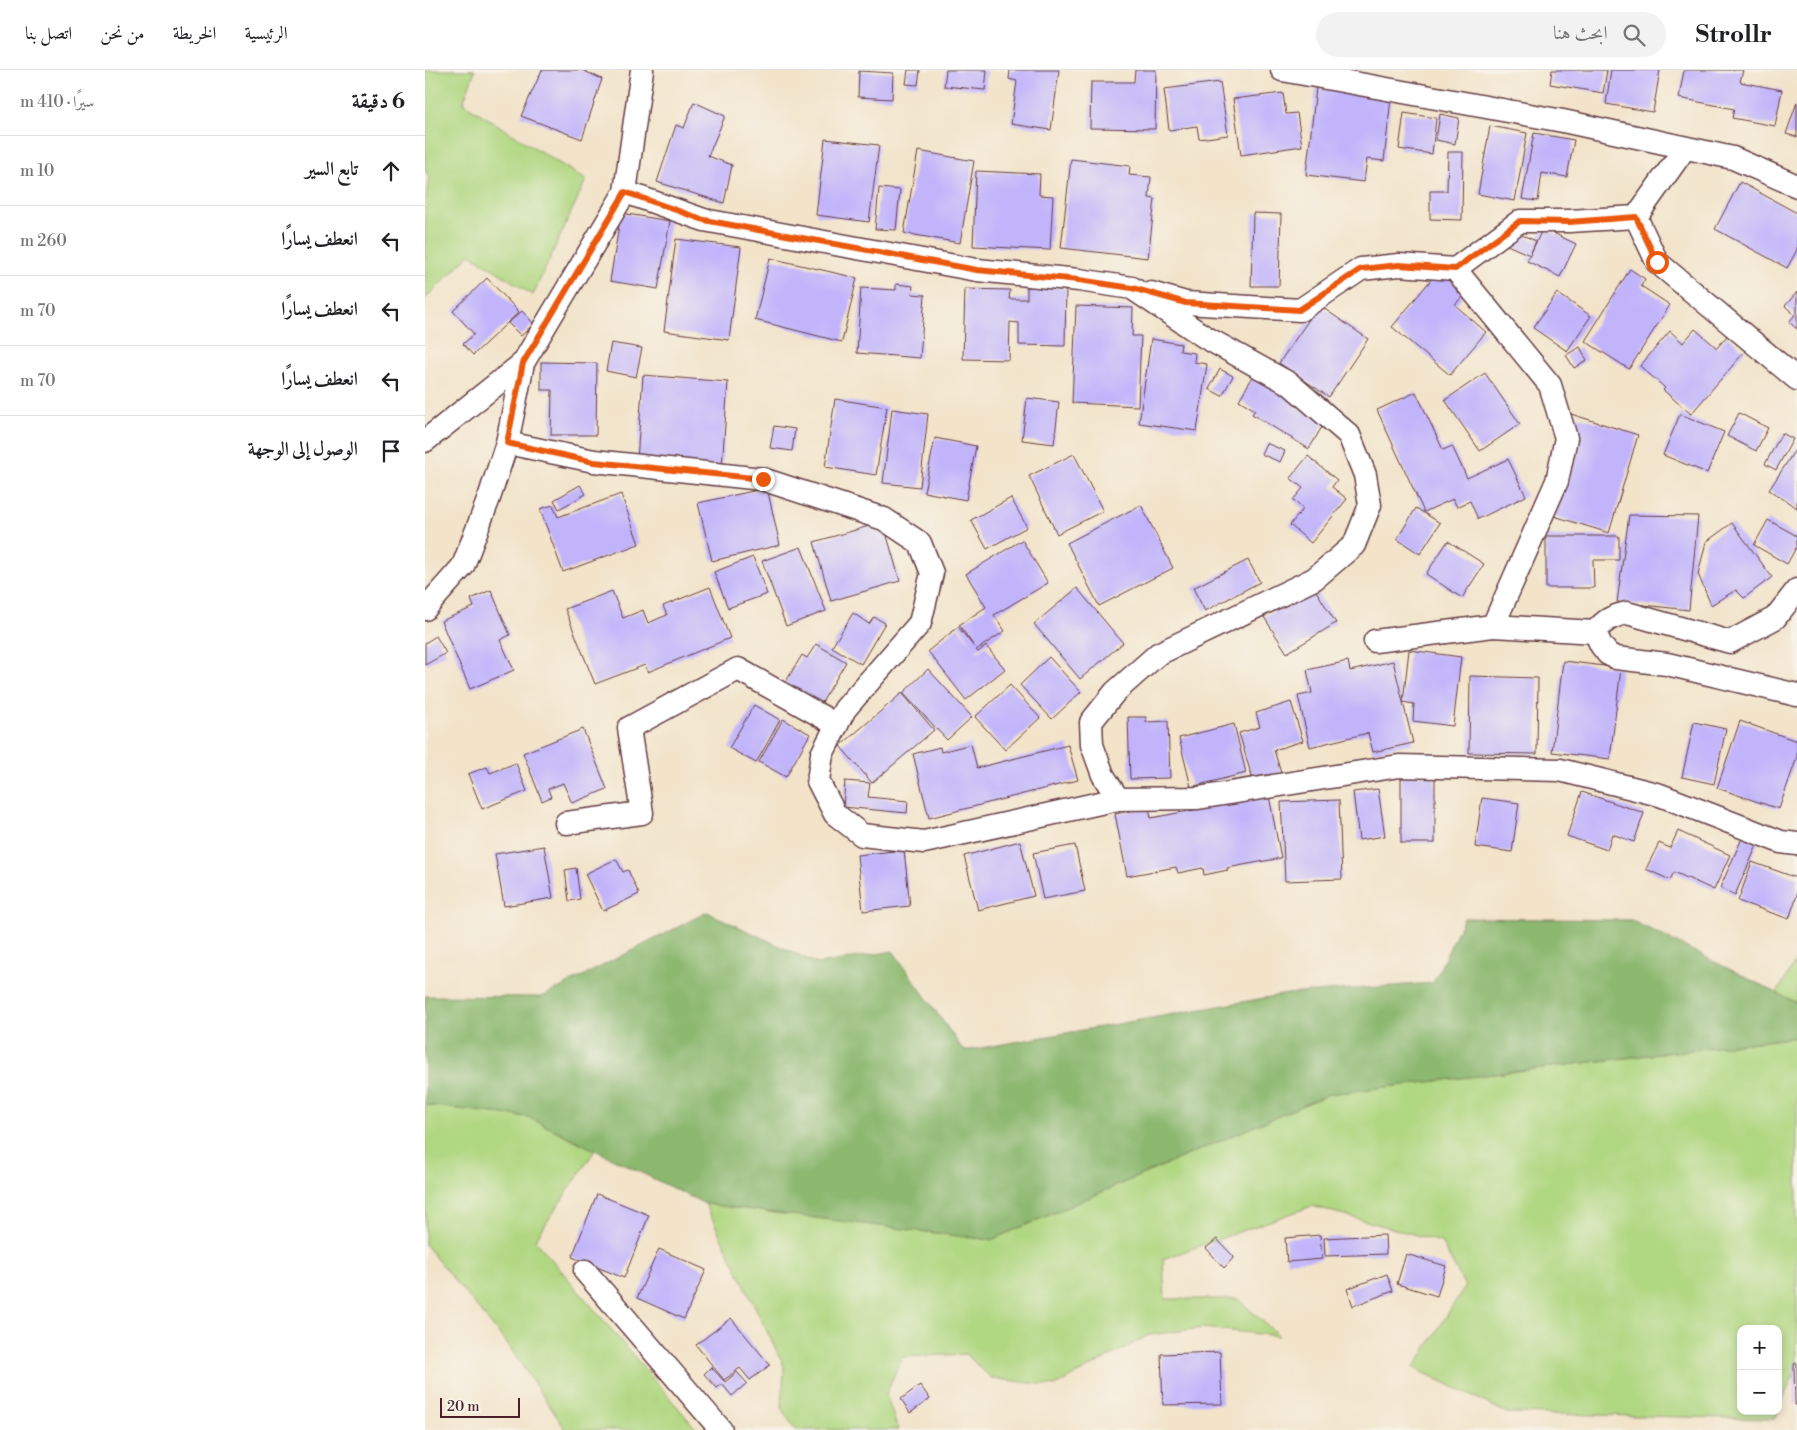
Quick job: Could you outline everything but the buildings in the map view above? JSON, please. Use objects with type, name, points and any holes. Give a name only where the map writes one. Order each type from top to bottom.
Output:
[{"type":"street","points":[[425,610],[463,566],[489,498],[507,443],[523,363],[625,192],[642,70]]},
{"type":"street","points":[[1281,70],[1563,121],[1733,158],[1797,186]]},
{"type":"street","points":[[1636,217],[1685,148]]},
{"type":"street","points":[[625,192],[704,220],[977,270],[1079,280],[1132,288],[1186,303],[1299,310],[1361,269],[1399,265],[1455,269],[1520,221],[1569,222],[1636,217]]},
{"type":"street","points":[[1636,217],[1657,262],[1797,379]]},
{"type":"street","points":[[1455,269],[1550,385],[1566,438],[1557,481],[1493,626]]},
{"type":"street","points":[[1118,799],[1103,775],[1092,745],[1091,722],[1115,692],[1158,654],[1314,579],[1354,545],[1370,505],[1365,475],[1349,434],[1290,384],[1205,337],[1132,288]]},
{"type":"street","points":[[425,440],[523,363]]},
{"type":"street","points":[[507,443],[594,462],[763,479],[884,518],[920,543],[932,573],[920,624],[845,709],[822,754],[818,780],[835,814],[863,835],[924,842],[1118,799],[1198,798],[1399,766],[1560,770],[1660,795],[1781,842],[1797,844]]},
{"type":"street","points":[[1595,632],[1604,621],[1613,616],[1627,613],[1730,642],[1775,618],[1797,590]]},
{"type":"street","points":[[1375,641],[1493,626],[1595,632]]},
{"type":"street","points":[[1595,632],[1608,654],[1616,658],[1667,664],[1797,695]]},
{"type":"street","points":[[566,823],[642,813],[629,728],[738,669],[837,725]]},
{"type":"street","points":[[585,1270],[721,1430]]},
{"type":"green space","points":[[425,70],[475,70],[463,103],[586,180],[533,295],[470,254],[425,299],[425,204],[429,176],[425,172]]},
{"type":"green space","points":[[707,912],[818,964],[893,951],[964,1051],[1287,994],[1433,983],[1464,918],[1631,920],[1797,1003],[1797,1037],[1329,1094],[991,1240],[705,1204],[528,1117],[425,1105],[425,996],[542,997]]},
{"type":"green space","points":[[1797,959],[1797,1003],[1777,993]]},
{"type":"green space","points":[[1797,1037],[1797,1368],[1782,1401],[1782,1325],[1737,1325],[1737,1415],[1776,1415],[1774,1419],[1507,1413],[1414,1368],[1465,1286],[1441,1242],[1312,1206],[1163,1259],[1165,1299],[1238,1299],[1279,1336],[1203,1328],[1149,1335],[1055,1386],[991,1378],[966,1354],[902,1357],[886,1394],[898,1430],[796,1430],[782,1410],[784,1366],[705,1204],[991,1240],[1329,1094]]},
{"type":"green space","points":[[425,1105],[528,1117],[595,1150],[535,1240],[697,1430],[566,1430],[506,1342],[425,1245]]},
{"type":"route","points":[[763,479],[594,462],[507,443],[523,363],[625,192],[704,220],[977,270],[1079,280],[1132,288],[1186,303],[1299,310],[1361,269],[1399,265],[1455,269],[1520,221],[1569,222],[1636,217],[1657,262]]}]
